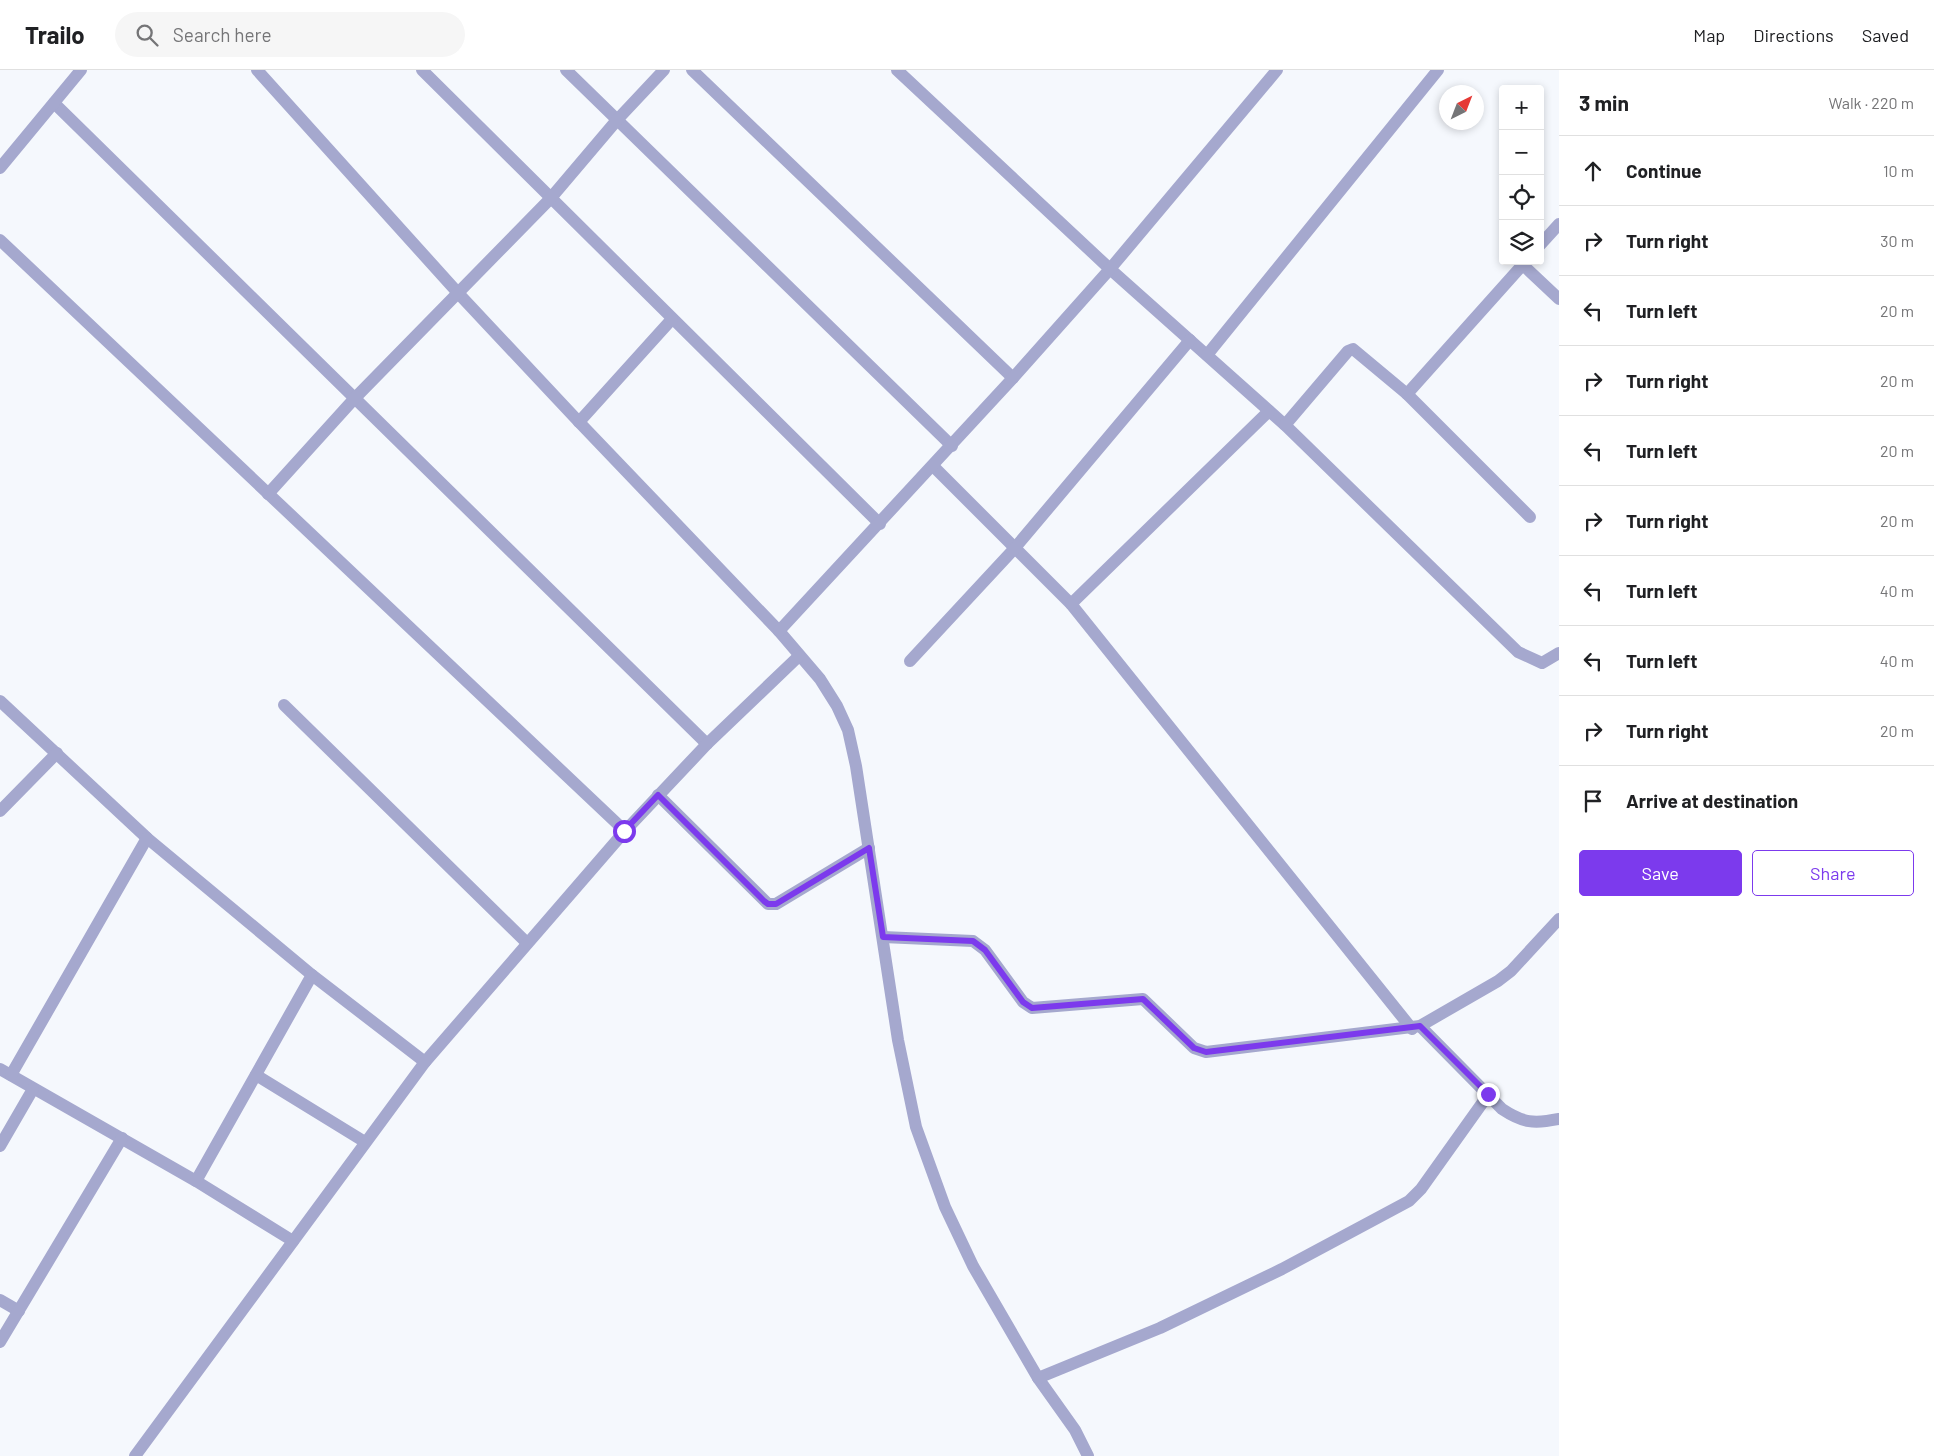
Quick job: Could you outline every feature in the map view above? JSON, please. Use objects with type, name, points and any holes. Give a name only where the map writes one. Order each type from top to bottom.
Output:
[{"type":"street","points":[[0,168],[81,70]]},
{"type":"street","points":[[256,70],[458,293],[779,631],[820,680],[837,706],[848,730],[856,766],[898,1040],[916,1127],[945,1207],[973,1266],[1038,1378],[1075,1430],[1088,1456]]},
{"type":"street","points":[[422,70],[550,199],[880,524]]},
{"type":"street","points":[[566,70],[952,446]]},
{"type":"street","points":[[268,494],[354,399],[550,199],[617,120],[664,70]]},
{"type":"street","points":[[692,70],[1013,378]]},
{"type":"street","points":[[897,70],[1110,268],[1285,425],[1518,652],[1542,663],[1559,653]]},
{"type":"street","points":[[779,631],[1013,378],[1110,268],[1278,70]]},
{"type":"street","points":[[1207,355],[1438,70]]},
{"type":"street","points":[[54,103],[707,744]]},
{"type":"street","points":[[1544,241],[1559,224]]},
{"type":"street","points":[[0,240],[624,831]]},
{"type":"street","points":[[1407,394],[1523,265]]},
{"type":"street","points":[[1527,265],[1559,299]]},
{"type":"street","points":[[579,422],[672,319]]},
{"type":"street","points":[[910,661],[1014,549],[1190,340]]},
{"type":"street","points":[[1285,425],[1351,348],[1357,350],[1407,394],[1530,517]]},
{"type":"street","points":[[1071,604],[1269,411]]},
{"type":"street","points":[[933,466],[1071,604],[1416,1028],[1502,1109],[1514,1117],[1528,1122],[1544,1122],[1559,1118]]},
{"type":"street","points":[[135,1456],[425,1062],[624,831],[707,744],[799,656]]},
{"type":"street","points":[[0,701],[147,838],[312,975],[425,1062]]},
{"type":"street","points":[[284,705],[526,943]]},
{"type":"street","points":[[0,811],[57,754]]},
{"type":"street","points":[[658,795],[768,904],[776,904],[869,848]]},
{"type":"street","points":[[147,838],[5,1072],[196,1181],[293,1241]]},
{"type":"street","points":[[883,937],[973,941],[985,950],[1023,1002],[1032,1008],[1143,999],[1194,1048],[1206,1052],[1416,1028],[1498,981],[1511,971],[1559,919]]},
{"type":"street","points":[[196,1181],[312,975]]},
{"type":"street","points":[[256,1075],[365,1142]]},
{"type":"street","points":[[0,1146],[34,1089]]},
{"type":"street","points":[[1038,1378],[1173,1322],[1282,1269],[1409,1200],[1421,1189],[1488,1094]]},
{"type":"street","points":[[0,1342],[122,1138]]},
{"type":"street","points":[[0,1300],[19,1311]]},
{"type":"route","points":[[624,831],[658,795],[768,904],[776,904],[869,848],[883,937],[973,941],[985,950],[1023,1002],[1032,1008],[1143,999],[1194,1048],[1206,1052],[1412,1029],[1420,1026],[1488,1094]]}]
